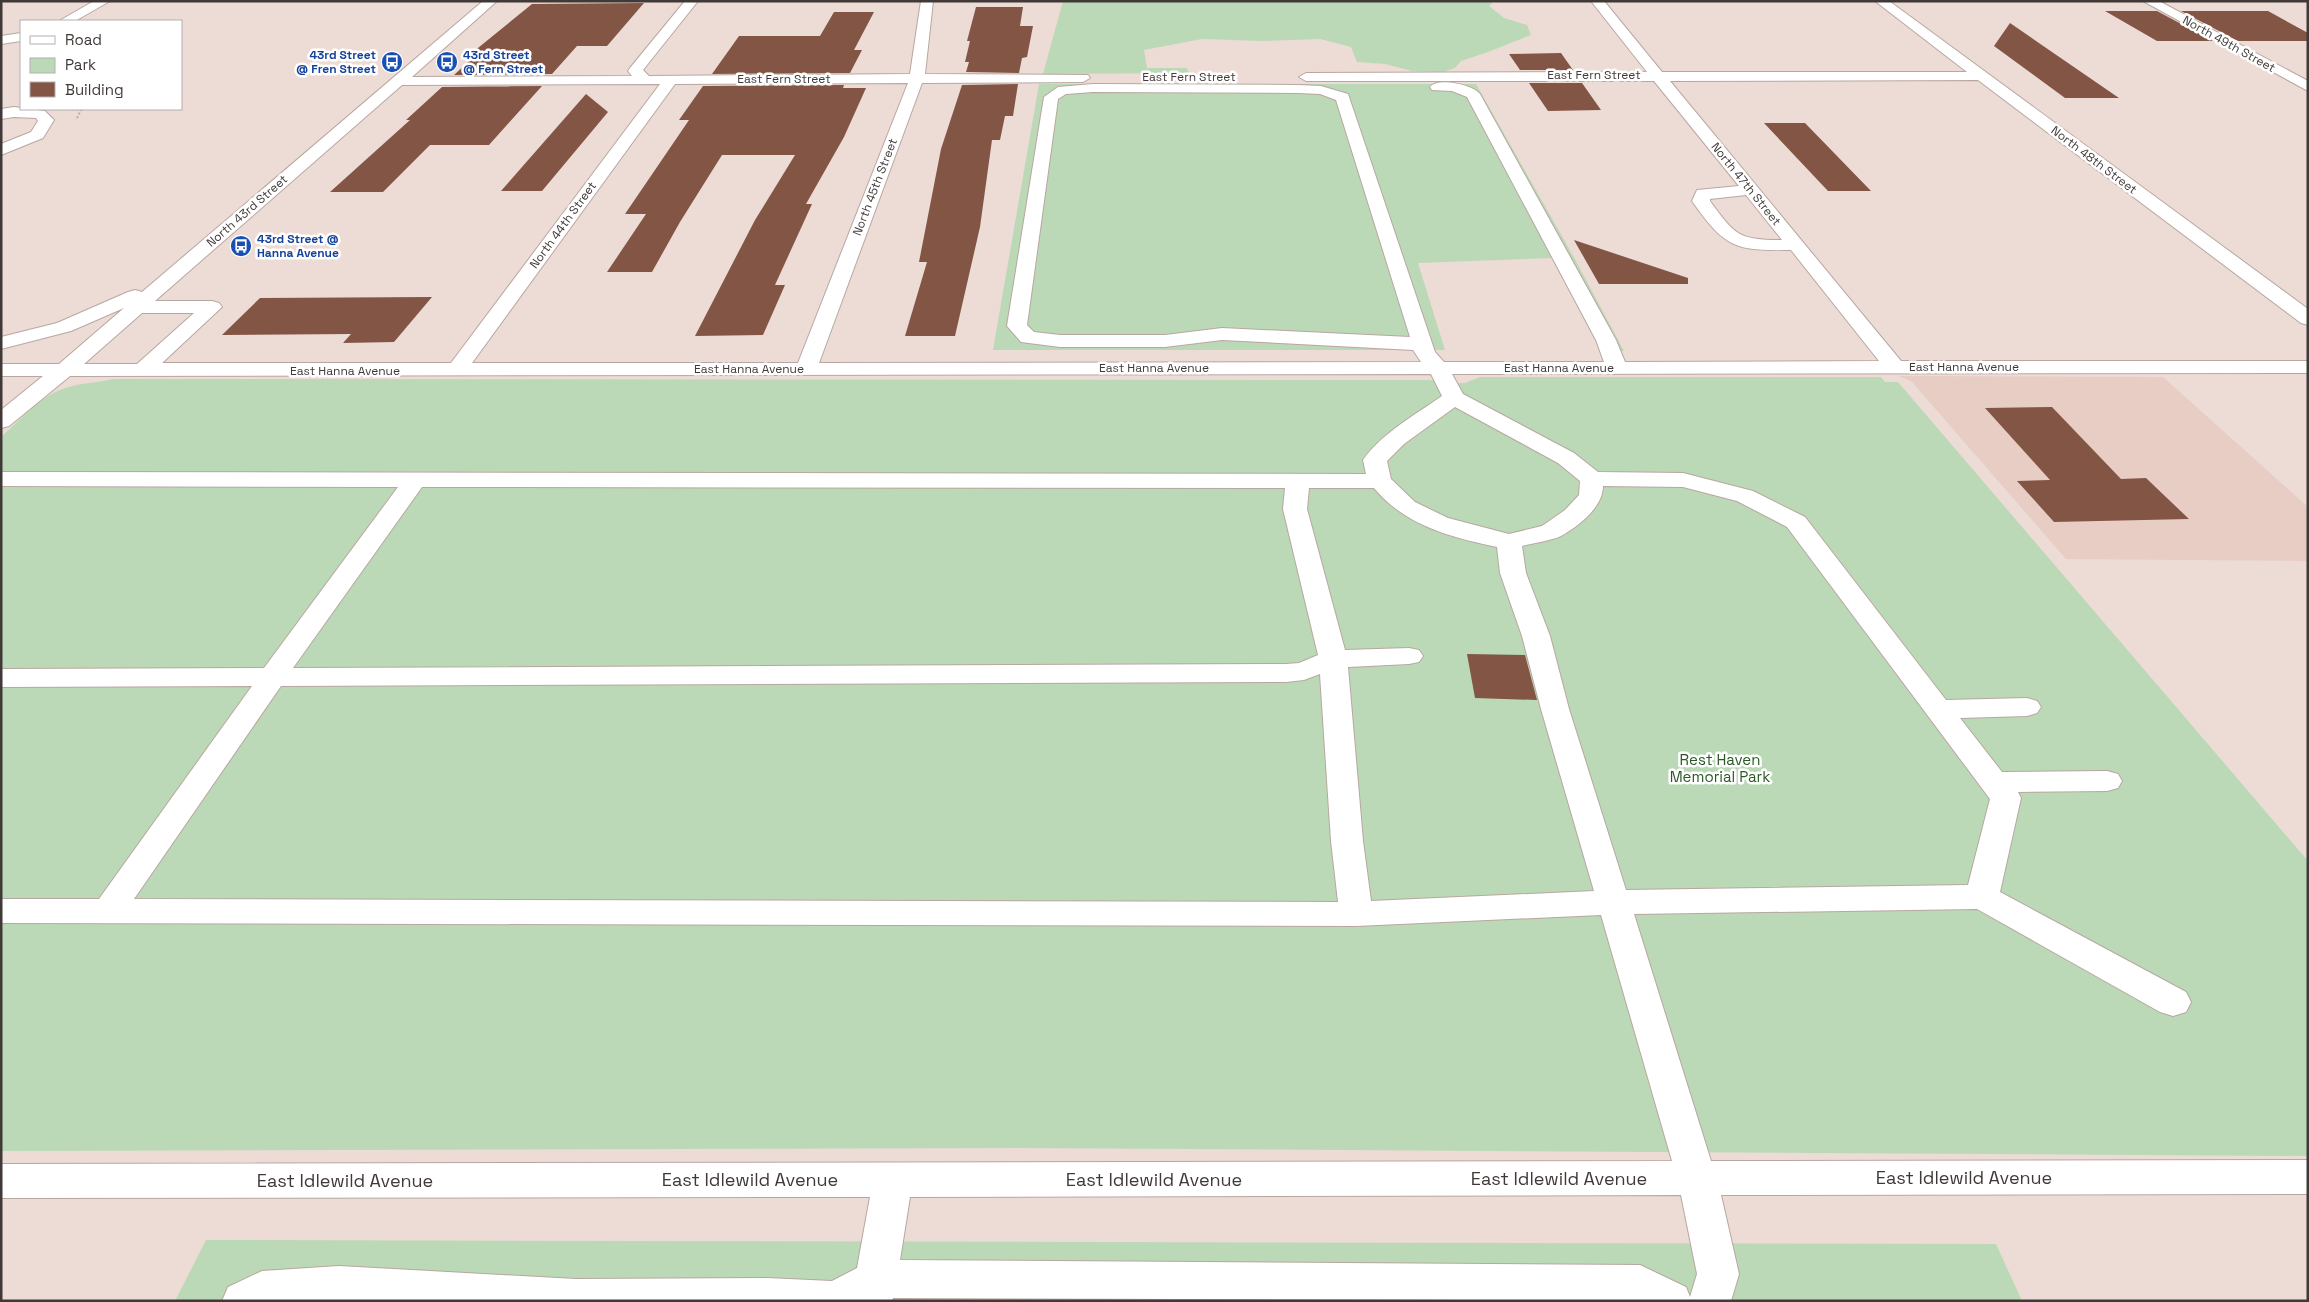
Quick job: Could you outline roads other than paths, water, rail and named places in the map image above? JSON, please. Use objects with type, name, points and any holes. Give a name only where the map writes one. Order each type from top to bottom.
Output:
[{"type":"street","points":[[68,20],[104,1]]},
{"type":"street","name":"North 43rd Street","points":[[1,421],[63,371],[396,81],[491,1]]},
{"type":"street","points":[[646,80],[635,70],[692,1]]},
{"type":"street","name":"North 45th Street","points":[[806,368],[917,78],[927,1]]},
{"type":"street","name":"North 47th Street","points":[[1597,1],[1895,367]]},
{"type":"street","name":"North 48th Street","points":[[1881,1],[2308,319]]},
{"type":"street","name":"North 49th Street","points":[[2149,1],[2308,87]]},
{"type":"street","points":[[1,40],[20,37]]},
{"type":"street","name":"East Fern Street","points":[[396,81],[1657,75],[1981,76]]},
{"type":"street","name":"North 44th Street","points":[[456,371],[671,80]]},
{"type":"street","points":[[1028,338],[1018,326],[1051,98],[1063,90],[1093,88],[1298,89],[1321,90],[1342,97],[1357,91],[1391,87],[1454,87],[1473,94],[1606,340],[1618,368]]},
{"type":"street","points":[[1342,97],[1425,354],[1438,368],[1454,398],[1566,458],[1592,479],[1683,480],[1745,496],[1796,522],[2006,798],[1982,897]]},
{"type":"street","points":[[1,114],[14,112],[40,114],[46,120],[37,135],[1,150]]},
{"type":"street","points":[[1751,190],[1709,192],[1702,194],[1700,197],[1720,227],[1738,242],[1756,245],[1795,245]]},
{"type":"street","points":[[1,343],[64,327],[122,303],[174,275]]},
{"type":"street","points":[[136,307],[212,307],[141,371]]},
{"type":"street","points":[[1009,368],[1016,340],[1028,338],[1060,341],[1165,341],[1222,334],[1422,344]]},
{"type":"street","name":"East Hanna Avenue","points":[[1,370],[456,371],[806,368],[2308,367]]},
{"type":"street","points":[[1454,398],[1396,439],[1375,460],[1380,481],[1403,504],[1432,522],[1509,542],[1551,531],[1574,514],[1590,497],[1592,479]]},
{"type":"street","points":[[1,479],[1380,481]]},
{"type":"street","points":[[108,911],[273,676],[416,479]]},
{"type":"street","points":[[1298,481],[1295,509],[1333,659],[1347,841],[1356,914]]},
{"type":"street","points":[[1509,542],[1513,573],[1536,636],[1555,709],[1697,1178],[1718,1274],[1710,1301]]},
{"type":"street","points":[[1,678],[1286,672],[1304,671],[1333,659],[1409,656]]},
{"type":"street","points":[[1939,710],[2027,707]]},
{"type":"street","points":[[1994,782],[2108,781]]},
{"type":"street","points":[[1,911],[1356,914],[1613,902],[1982,897],[2173,1002]]},
{"type":"street","name":"East Idlewild Avenue","points":[[1,1181],[2308,1177]]},
{"type":"street","points":[[874,1290],[893,1179]]},
{"type":"street","points":[[243,1301],[262,1290],[339,1285],[576,1299],[767,1298],[836,1301],[874,1290],[1640,1284],[1671,1301]]},
{"type":"place","name":"43rd Street @ Fren Street","points":[[392,62]]},
{"type":"place","name":"43rd Street @ Fern Street","points":[[447,62]]},
{"type":"place","name":"43rd Street @ Hanna Avenue","points":[[241,246]]},
{"type":"park label","name":"Rest Haven Memorial Park","points":[[1720,768]]}]
